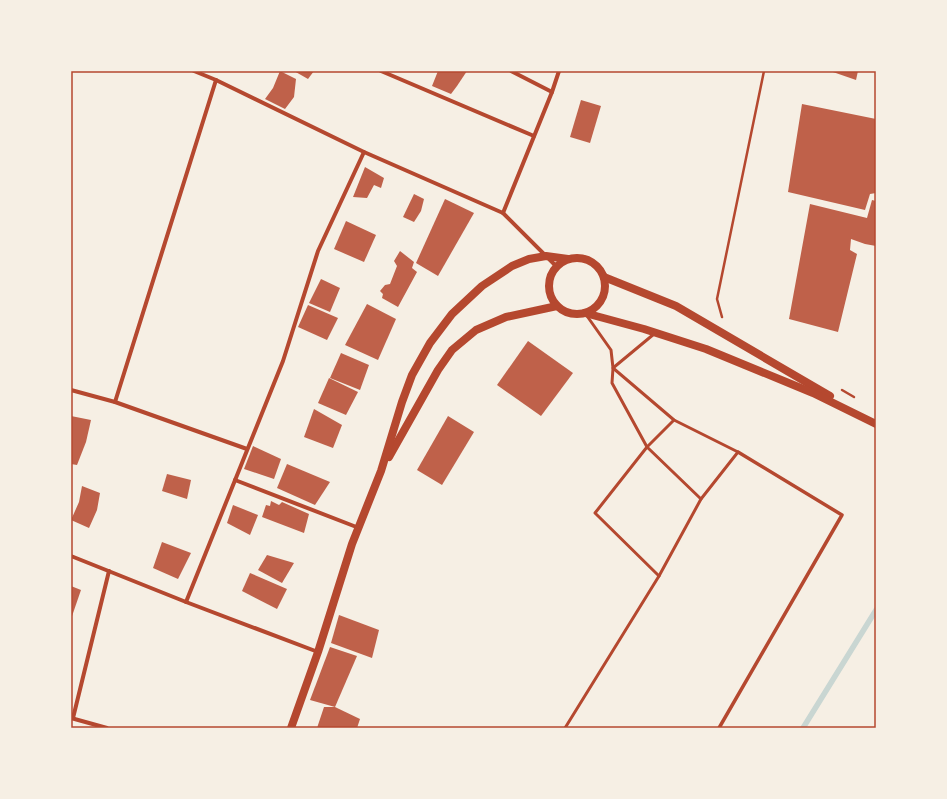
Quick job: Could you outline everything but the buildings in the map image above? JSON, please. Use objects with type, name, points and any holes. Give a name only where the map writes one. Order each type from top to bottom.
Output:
[{"type":"main road","points":[[291,728],[318,652],[352,544],[381,471],[402,402],[412,375],[430,343],[452,314],[482,286],[512,266],[529,259],[546,256],[568,259],[583,258],[596,265],[604,277],[605,293],[598,305],[585,313]]},
{"type":"main road","points":[[568,259],[556,266],[549,279],[549,294],[557,306],[572,314],[585,313],[656,332],[706,349],[813,393],[876,423]]},
{"type":"main road","points":[[604,277],[676,306],[876,423]]},
{"type":"main road","points":[[381,471],[438,370],[452,350],[476,330],[506,317],[557,306]]},
{"type":"street","points":[[194,71],[216,80],[364,152],[503,213],[556,266]]},
{"type":"street","points":[[381,71],[534,136]]},
{"type":"street","points":[[511,71],[552,92]]},
{"type":"street","points":[[503,213],[559,71]]},
{"type":"street","points":[[115,402],[216,80]]},
{"type":"street","points":[[186,602],[283,361],[318,252],[364,152]]},
{"type":"street","points":[[71,390],[115,402],[247,449]]},
{"type":"street","points":[[719,728],[842,515],[738,452]]},
{"type":"street","points":[[235,480],[359,528]]},
{"type":"street","points":[[71,556],[186,602],[318,652]]},
{"type":"street","points":[[107,728],[72,718],[109,571]]},
{"type":"lane","points":[[585,313],[611,350],[613,368],[612,383],[647,447],[701,499]]},
{"type":"lane","points":[[613,368],[656,332]]},
{"type":"lane","points":[[565,728],[659,576],[701,499],[738,452],[674,420],[613,368]]},
{"type":"lane","points":[[659,576],[595,513],[647,447],[674,420]]},
{"type":"path","points":[[723,320],[717,299],[764,71]]},
{"type":"path","points":[[836,386],[856,398]]},
{"type":"waterway","points":[[803,728],[876,610]]}]
